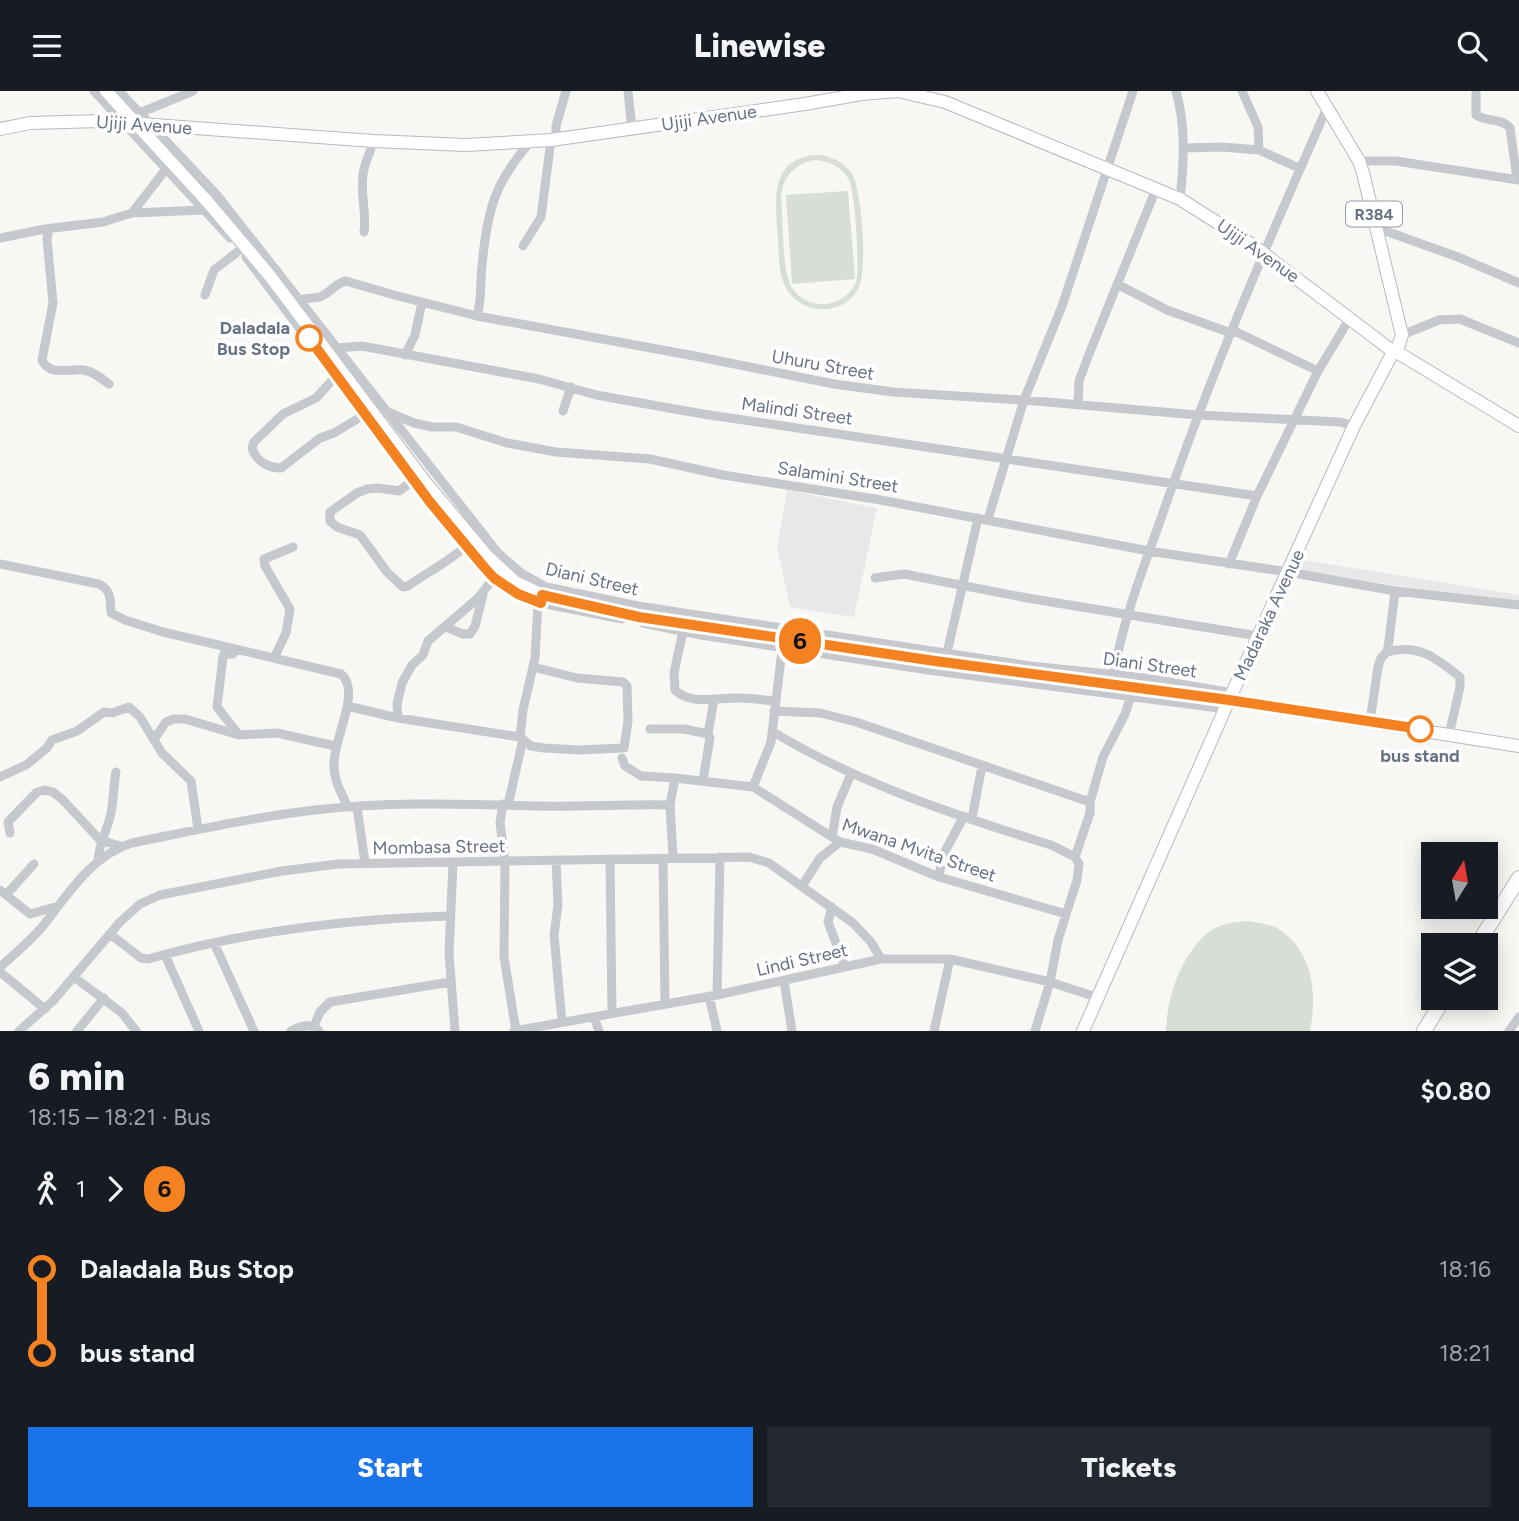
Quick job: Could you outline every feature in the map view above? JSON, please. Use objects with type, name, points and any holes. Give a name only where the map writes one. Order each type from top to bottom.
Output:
[{"type":"highway","points":[[1485,933],[1517,885]]},
{"type":"highway","points":[[1424,1031],[1437,1010]]},
{"type":"main road","points":[[106,91],[242,248],[426,483],[488,557],[540,600],[783,643],[1132,691],[1229,701],[1519,746]]},
{"type":"main road","name":"Ujiji Avenue","points":[[0,129],[52,122],[133,119],[152,125],[436,146],[554,139],[861,94],[898,91],[917,93],[1180,199],[1227,228],[1350,318],[1519,426]]},
{"type":"main road","name":"R384","points":[[1317,91],[1359,161],[1377,228],[1397,348]]},
{"type":"main road","name":"Madaraka Avenue","points":[[1083,1031],[1354,426],[1397,348]]},
{"type":"street","points":[[94,91],[133,119]]},
{"type":"street","points":[[120,91],[133,119],[166,169],[242,248],[414,481],[494,578],[518,594],[540,600],[682,631],[783,643],[773,732],[753,786]]},
{"type":"street","points":[[133,119],[193,91]]},
{"type":"street","points":[[523,246],[541,216],[556,126],[566,91]]},
{"type":"street","points":[[628,91],[632,129]]},
{"type":"street","points":[[947,653],[961,585],[983,518],[1007,457],[1024,400],[1062,306],[1133,91]]},
{"type":"street","points":[[1176,91],[1184,148],[1180,199]]},
{"type":"street","points":[[1242,91],[1258,128],[1259,150]]},
{"type":"street","points":[[1359,161],[1396,161],[1518,179],[1510,128],[1505,123],[1478,117],[1476,91]]},
{"type":"street","points":[[1114,674],[1128,614],[1197,415],[1299,168],[1327,108]]},
{"type":"street","name":"Diani Street","points":[[152,125],[217,195],[498,553],[534,582],[555,589],[682,614],[1030,666],[1114,674],[1229,701]]},
{"type":"street","points":[[364,232],[366,214],[362,194],[363,173],[373,141]]},
{"type":"street","points":[[477,316],[489,210],[506,173],[531,141]]},
{"type":"street","points":[[1184,148],[1259,150],[1299,168]]},
{"type":"street","points":[[132,213],[166,169]]},
{"type":"street","points":[[1079,405],[1079,381],[1156,189]]},
{"type":"street","points":[[0,238],[103,222],[132,213],[204,210]]},
{"type":"street","points":[[1377,228],[1458,257],[1519,283]]},
{"type":"street","points":[[49,229],[47,239],[52,303],[42,360],[50,369],[89,372],[109,384]]},
{"type":"street","points":[[205,295],[214,270],[242,248]]},
{"type":"street","name":"Uhuru Street","points":[[301,300],[321,297],[340,282],[346,281],[477,316],[834,384],[893,392],[1197,415],[1340,422],[1354,426]]},
{"type":"street","points":[[1117,284],[1167,310],[1231,332],[1318,370]]},
{"type":"street","points":[[405,355],[415,335],[422,302]]},
{"type":"street","points":[[1229,564],[1257,496],[1318,370],[1350,318]]},
{"type":"street","points":[[1397,348],[1439,320],[1460,319],[1519,343]]},
{"type":"street","name":"Malindi Street","points":[[337,348],[362,346],[538,379],[596,395],[703,414],[1257,496]]},
{"type":"street","points":[[336,376],[316,398],[283,414],[258,438],[252,448],[255,457],[267,465],[281,468],[320,438],[364,415]]},
{"type":"street","points":[[563,411],[571,387]]},
{"type":"street","name":"Salamini Street","points":[[386,411],[414,423],[432,427],[456,427],[507,443],[556,452],[650,459],[723,475],[983,518],[1150,551],[1395,591],[1519,605]]},
{"type":"street","points":[[414,481],[399,491],[373,488],[357,493],[330,512],[330,521],[337,527],[360,535],[387,572],[403,587],[457,555],[466,545]]},
{"type":"street","points":[[274,658],[286,633],[290,609],[265,566],[264,559],[292,547]]},
{"type":"street","points":[[0,564],[105,586],[110,594],[113,615],[163,632],[341,674],[349,684],[347,706],[335,746],[336,778],[340,792],[353,807],[365,863]]},
{"type":"street","points":[[875,578],[904,574],[1258,636]]},
{"type":"street","points":[[398,718],[397,704],[401,683],[412,665],[423,655],[428,641],[483,594],[494,578]]},
{"type":"street","points":[[1370,721],[1378,667],[1387,652],[1395,591]]},
{"type":"street","points":[[446,627],[470,634],[475,627],[483,594]]},
{"type":"street","points":[[515,1031],[504,957],[505,862],[500,823],[521,738],[523,710],[533,667],[540,600]]},
{"type":"street","points":[[682,631],[674,673],[675,690],[680,695],[774,706],[837,717],[1090,802]]},
{"type":"street","points":[[236,649],[233,654],[224,654],[223,657],[217,707],[239,735]]},
{"type":"street","points":[[1387,652],[1410,650],[1432,655],[1460,677],[1449,735]]},
{"type":"street","points":[[347,706],[398,718],[521,738],[537,747],[578,750],[624,748],[627,686],[623,682],[577,678],[533,667]]},
{"type":"street","points":[[1035,1031],[1051,982],[1052,964],[1079,871],[1075,856],[1090,813],[1090,802],[1103,757],[1125,714],[1132,691]]},
{"type":"street","points":[[703,780],[714,699]]},
{"type":"street","points":[[0,777],[26,765],[52,740],[77,731],[104,712],[112,713],[124,707],[135,711],[155,738],[162,753],[191,781],[198,829]]},
{"type":"street","points":[[155,738],[163,724],[174,719],[197,721],[239,735],[277,733],[335,746]]},
{"type":"street","points":[[650,729],[684,729],[708,734]]},
{"type":"street","points":[[773,732],[815,757],[886,790],[1051,845],[1075,856]]},
{"type":"street","name":"Mwana Mvita Street","points":[[622,758],[625,766],[636,775],[645,777],[753,786],[836,840],[872,849],[939,877],[1066,914]]},
{"type":"street","points":[[939,877],[942,857],[968,817],[982,766]]},
{"type":"street","points":[[98,860],[100,840],[106,831],[113,801],[116,772]]},
{"type":"street","points":[[802,886],[836,840],[837,807],[851,775]]},
{"type":"street","points":[[665,1004],[670,805],[675,778]]},
{"type":"street","points":[[10,833],[8,823],[37,792],[45,790],[53,792],[63,800],[100,840],[120,846]]},
{"type":"street","points":[[45,1009],[0,969],[39,930],[98,860],[120,846],[276,815],[353,807],[396,804],[670,805]]},
{"type":"street","points":[[717,1031],[713,996],[720,857]]},
{"type":"street","name":"Mombasa Street","points":[[19,1031],[45,1009],[110,934],[140,904],[160,895],[282,871],[365,863],[749,857],[769,863],[832,907],[864,933],[881,959]]},
{"type":"street","points":[[610,859],[612,1013]]},
{"type":"street","points":[[556,860],[558,905],[554,935],[562,1022]]},
{"type":"street","points":[[453,863],[450,982],[455,1031]]},
{"type":"street","points":[[34,864],[3,892],[28,913],[39,930]]},
{"type":"street","points":[[28,913],[34,914],[58,906]]},
{"type":"street","points":[[832,907],[828,922],[845,967]]},
{"type":"street","points":[[110,934],[144,959],[323,923],[450,916]]},
{"type":"street","points":[[214,943],[254,1031]]},
{"type":"street","points":[[165,955],[199,1031]]},
{"type":"street","name":"Lindi Street","points":[[515,1031],[545,1029],[562,1022],[713,996],[881,959],[950,960],[1051,982],[1096,997]]},
{"type":"street","points":[[934,1031],[950,960]]},
{"type":"street","points":[[74,977],[122,1013],[136,1031]]},
{"type":"street","points":[[784,981],[792,1031]]},
{"type":"street","points":[[291,1031],[300,1026],[316,1029],[323,1006],[330,1002],[450,982]]},
{"type":"street","points":[[78,1031],[104,998]]},
{"type":"street","points":[[594,1017],[599,1031]]},
{"type":"street","points":[[1509,1031],[1519,1017]]},
{"type":"shaded area","points":[[822,155],[843,164],[852,174],[859,196],[863,250],[861,280],[851,298],[832,308],[821,309],[800,303],[785,286],[780,269],[776,196],[784,171],[792,162],[804,157]],"holes":[[[814,160],[830,163],[846,175],[851,187],[855,214],[856,282],[844,297],[827,304],[809,302],[795,292],[789,281],[784,252],[782,189],[791,172]]]},
{"type":"shaded area","points":[[848,191],[855,279],[792,284],[786,195]]},
{"type":"shaded area","points":[[787,490],[877,508],[854,617],[790,607],[777,547]]},
{"type":"shaded area","points":[[1297,559],[1519,595],[1519,606],[1295,569]]},
{"type":"shaded area","points":[[1248,921],[1277,928],[1300,950],[1313,989],[1310,1031],[1166,1031],[1170,1003],[1179,973],[1194,947],[1215,928]]},
{"type":"bus line","name":"6","points":[[309,338],[430,502],[484,567],[494,578],[518,594],[541,603],[542,595],[639,617],[1420,729]]},
{"type":"place","name":"Daladala Bus Stop","points":[[309,338]]},
{"type":"place","name":"bus stand","points":[[1420,729]]}]
